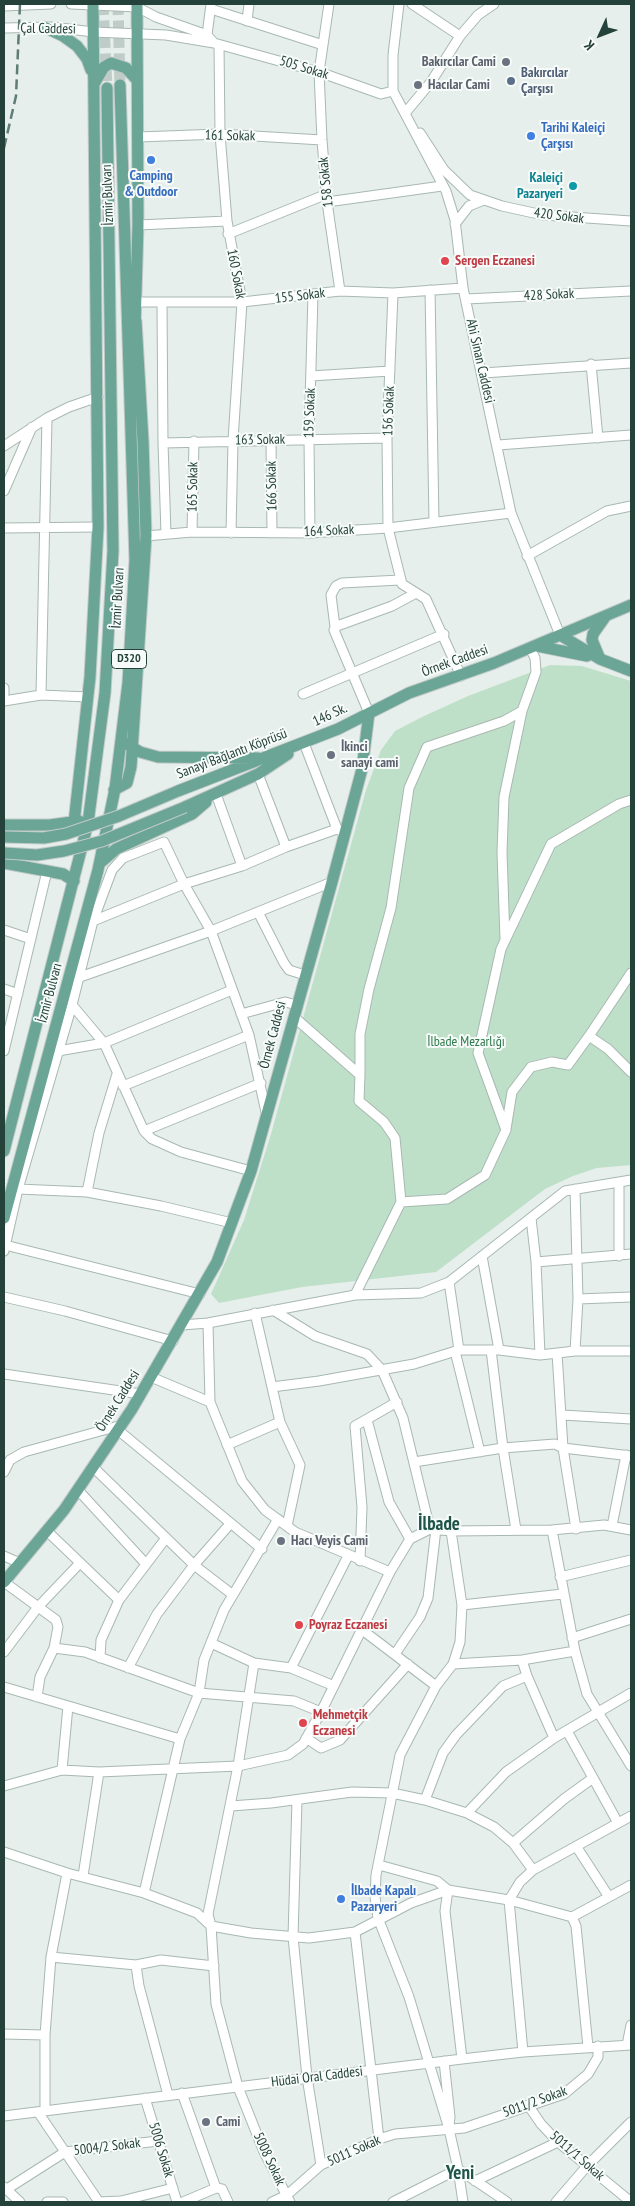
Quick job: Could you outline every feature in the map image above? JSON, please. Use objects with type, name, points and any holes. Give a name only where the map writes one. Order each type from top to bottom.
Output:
[{"type":"main road","points":[[74,823],[88,697],[96,600],[98,527],[93,4]]},
{"type":"main road","points":[[114,790],[124,786],[128,780],[146,536],[136,321],[138,225],[137,5]]},
{"type":"main road","points":[[44,27],[77,46],[86,59],[93,81]]},
{"type":"main road","points":[[93,81],[111,63],[126,68],[137,80]]},
{"type":"main road","name":"İzmir Bulvarı","points":[[4,1218],[99,865],[114,790],[128,683],[135,560],[120,85]]},
{"type":"main road","name":"İzmir Bulvarı","points":[[4,1151],[74,881],[89,815],[105,693],[113,551],[107,88]]},
{"type":"main road","points":[[129,404],[136,321]]},
{"type":"main road","points":[[98,400],[112,423]]},
{"type":"main road","name":"Örnek Caddesi","points":[[4,1582],[47,1531],[78,1490],[142,1394],[217,1262],[251,1171],[332,882],[341,830],[362,769],[369,713],[409,693],[461,676],[631,605]]},
{"type":"main road","points":[[600,659],[592,640],[593,634],[606,615]]},
{"type":"main road","points":[[560,635],[600,659]]},
{"type":"main road","points":[[533,647],[564,650],[600,659],[631,671]]},
{"type":"main road","name":"146 Sk.","points":[[304,743],[369,713]]},
{"type":"main road","points":[[120,740],[148,756],[264,758]]},
{"type":"main road","name":"Sanayi Bağlantı Köprüsü","points":[[4,837],[44,838],[66,834],[119,816],[178,791],[304,743]]},
{"type":"main road","name":"Sanayi Bağlantı Köprüsü","points":[[4,853],[37,855],[64,852],[119,835],[213,796],[258,774],[304,743]]},
{"type":"main road","points":[[99,865],[116,849],[192,814],[213,796]]},
{"type":"main road","points":[[4,825],[74,823],[89,815]]},
{"type":"main road","points":[[4,863],[66,875],[74,881]]},
{"type":"street","name":"Çal Caddesi","points":[[4,6],[51,4]]},
{"type":"street","name":"Çal Caddesi","points":[[71,4],[137,5]]},
{"type":"street","points":[[247,21],[249,4]]},
{"type":"street","name":"158 Sokak","points":[[329,4],[319,72],[327,198],[340,291]]},
{"type":"street","points":[[393,91],[393,55],[399,4]]},
{"type":"street","points":[[412,4],[460,36]]},
{"type":"street","points":[[407,114],[460,36],[478,15],[494,4]]},
{"type":"street","points":[[137,5],[156,17],[207,35],[217,44]]},
{"type":"street","points":[[207,35],[211,7],[247,21],[323,45]]},
{"type":"street","name":"Çal Caddesi","points":[[4,28],[44,27],[137,34]]},
{"type":"street","name":"505 Sokak","points":[[137,34],[166,35],[217,44],[319,72],[381,94],[393,91]]},
{"type":"street","name":"160 Sokak","points":[[217,44],[220,134],[228,234],[242,302],[233,440],[231,533]]},
{"type":"street","name":"Ahi Sinan Caddesi","points":[[393,91],[407,114],[442,186],[455,224],[463,288],[483,373],[511,513],[560,635]]},
{"type":"street","name":"420 Sokak","points":[[407,114],[444,170],[459,187],[470,195],[543,215],[631,221]]},
{"type":"street","name":"161 Sokak","points":[[138,137],[220,134],[322,140]]},
{"type":"street","points":[[228,234],[327,198],[442,186]]},
{"type":"street","points":[[455,224],[469,206],[484,200]]},
{"type":"street","points":[[138,225],[227,222]]},
{"type":"street","name":"155 Sokak","points":[[136,302],[242,302],[340,291],[393,293],[463,288]]},
{"type":"street","points":[[430,290],[434,522]]},
{"type":"street","name":"428 Sokak","points":[[466,299],[631,291]]},
{"type":"street","name":"156 Sokak","points":[[393,293],[388,438],[388,528],[400,580]]},
{"type":"street","name":"159 Sokak","points":[[310,533],[309,439],[314,294]]},
{"type":"street","points":[[162,302],[162,443],[166,534]]},
{"type":"street","points":[[483,373],[591,364],[631,363]]},
{"type":"street","points":[[591,364],[598,438]]},
{"type":"street","points":[[311,376],[390,372]]},
{"type":"street","points":[[4,446],[33,426],[69,407],[98,400]]},
{"type":"street","points":[[41,695],[48,418]]},
{"type":"street","points":[[4,491],[33,426]]},
{"type":"street","points":[[498,445],[631,435]]},
{"type":"street","name":"163 Sokak","points":[[162,443],[388,438]]},
{"type":"street","name":"166 Sokak","points":[[271,440],[272,533]]},
{"type":"street","name":"165 Sokak","points":[[192,532],[194,441]]},
{"type":"street","points":[[527,556],[607,511],[631,506]]},
{"type":"street","name":"164 Sokak","points":[[146,536],[192,532],[310,533],[388,528],[511,513]]},
{"type":"street","points":[[4,528],[98,527]]},
{"type":"street","points":[[369,713],[335,631],[330,595],[336,586],[342,583],[400,580],[402,584],[426,599],[444,634],[461,676]]},
{"type":"street","points":[[335,631],[392,606],[416,593]]},
{"type":"street","points":[[303,694],[352,675],[444,634]]},
{"type":"street","points":[[505,941],[502,853],[504,797],[522,711],[536,672],[533,647]]},
{"type":"street","points":[[4,688],[4,694]]},
{"type":"street","points":[[4,701],[41,695],[88,697]]},
{"type":"street","points":[[355,1295],[402,1202],[395,1138],[384,1122],[359,1101],[360,1034],[369,989],[391,908],[409,788],[428,747],[504,721],[522,711]]},
{"type":"street","points":[[93,921],[184,884],[242,866],[286,847],[341,830],[304,743]]},
{"type":"street","points":[[258,774],[286,847]]},
{"type":"street","points":[[213,796],[242,866]]},
{"type":"street","points":[[506,1130],[478,1053],[501,949],[551,844],[619,804],[631,800]]},
{"type":"street","points":[[159,829],[184,884],[211,931],[249,1035],[267,1114]]},
{"type":"street","points":[[164,842],[123,858],[112,870],[93,921],[80,977],[18,1189],[4,1248],[200,1294]]},
{"type":"street","points":[[4,1052],[47,871]]},
{"type":"street","points":[[80,977],[211,931],[332,882]]},
{"type":"street","points":[[258,912],[289,970],[305,976]]},
{"type":"street","points":[[4,930],[31,938]]},
{"type":"street","points":[[402,1202],[446,1198],[485,1175],[506,1130],[512,1092],[531,1067],[552,1062],[568,1065],[631,973]]},
{"type":"street","points":[[4,989],[18,994]]},
{"type":"street","points":[[58,1051],[104,1043],[232,990]]},
{"type":"street","points":[[241,1014],[285,1002],[297,1005]]},
{"type":"street","points":[[72,1005],[104,1043],[144,1131],[152,1139],[164,1146],[251,1171]]},
{"type":"street","points":[[294,1017],[360,1075]]},
{"type":"street","points":[[123,1086],[249,1035]]},
{"type":"street","points":[[589,1036],[608,1049],[631,1072]]},
{"type":"street","points":[[86,1192],[117,1074]]},
{"type":"street","points":[[144,1131],[261,1083]]},
{"type":"street","points":[[182,1325],[208,1323],[355,1295],[421,1293],[449,1282],[564,1191],[631,1180]]},
{"type":"street","points":[[619,1182],[619,1256]]},
{"type":"street","points":[[18,1189],[86,1192],[161,1206],[232,1223]]},
{"type":"street","points":[[574,1351],[578,1299],[575,1189]]},
{"type":"street","points":[[531,1218],[536,1262],[540,1355]]},
{"type":"street","points":[[536,1262],[578,1260],[631,1254]]},
{"type":"street","points":[[482,1256],[495,1350],[503,1448],[516,1530]]},
{"type":"street","points":[[449,1282],[457,1350],[480,1452]]},
{"type":"street","points":[[4,1297],[65,1311],[173,1341]]},
{"type":"street","points":[[578,1299],[631,1297]]},
{"type":"street","points":[[273,1310],[314,1336],[367,1354],[382,1370],[397,1402],[433,1529],[428,1598],[420,1617],[395,1654]]},
{"type":"street","points":[[255,1313],[280,1422],[300,1465],[287,1526]]},
{"type":"street","points":[[208,1323],[210,1402],[242,1481],[265,1510],[287,1526],[348,1556],[390,1572]]},
{"type":"street","points":[[272,1387],[319,1381],[414,1364],[457,1350],[495,1350],[540,1355],[574,1351],[631,1352]]},
{"type":"street","points":[[557,1353],[563,1448],[576,1528]]},
{"type":"street","points":[[4,1374],[142,1394]]},
{"type":"street","points":[[151,1377],[210,1402]]},
{"type":"street","points":[[360,1561],[362,1507],[355,1426],[397,1402]]},
{"type":"street","points":[[562,1415],[631,1419]]},
{"type":"street","points":[[367,1420],[389,1502],[410,1539]]},
{"type":"street","points":[[227,1445],[280,1422]]},
{"type":"street","points":[[4,1472],[10,1460],[24,1452],[120,1427],[230,1524],[262,1549]]},
{"type":"street","points":[[414,1462],[503,1448],[555,1444],[563,1448],[629,1456],[612,1526]]},
{"type":"street","points":[[93,1467],[194,1565],[233,1595]]},
{"type":"street","points":[[78,1490],[146,1564]]},
{"type":"street","points":[[144,1893],[180,1739],[198,1694],[204,1660],[224,1610],[262,1549],[278,1519]]},
{"type":"street","points":[[128,1668],[157,1614],[194,1565],[230,1524]]},
{"type":"street","points":[[4,1786],[62,1770],[99,1772],[238,1766],[288,1755],[303,1744],[321,1712],[390,1572],[410,1539],[433,1529],[451,1531],[552,1530],[604,1525],[631,1530]]},
{"type":"street","points":[[552,1530],[572,1638],[587,1694],[631,1766]]},
{"type":"street","points":[[47,1531],[119,1600]]},
{"type":"street","points":[[451,1531],[462,1605],[460,1642],[453,1664],[436,1686],[400,1755],[379,1865],[375,1897],[378,1918],[409,1997],[449,2129],[463,2202]]},
{"type":"street","points":[[100,1658],[101,1640],[119,1600],[166,1538]]},
{"type":"street","points":[[4,1556],[20,1563]]},
{"type":"street","points":[[291,1668],[348,1556]]},
{"type":"street","points":[[560,1577],[631,1560]]},
{"type":"street","points":[[4,1652],[38,1607],[80,1563]]},
{"type":"street","points":[[4,1582],[56,1620],[58,1627],[54,1648],[40,1677],[37,1697]]},
{"type":"street","points":[[462,1605],[563,1594]]},
{"type":"street","points":[[572,1638],[631,1619]]},
{"type":"street","points":[[362,1629],[436,1686]]},
{"type":"street","points":[[211,1643],[254,1663],[291,1668],[334,1686]]},
{"type":"street","points":[[54,1648],[85,1652],[198,1694],[250,1696],[294,1701],[321,1712]]},
{"type":"street","points":[[453,1664],[522,1660],[575,1651]]},
{"type":"street","points":[[522,1660],[554,1738]]},
{"type":"street","name":"5008 Sokak","points":[[254,1663],[231,1806],[208,1914],[211,1926],[216,2004],[238,2087],[264,2152],[288,2199]]},
{"type":"street","points":[[306,1738],[320,1748],[340,1740],[408,1664]]},
{"type":"street","points":[[425,1800],[443,1753],[456,1735],[503,1686],[527,1676]]},
{"type":"street","points":[[4,1687],[180,1739]]},
{"type":"street","points":[[467,1812],[506,1772],[554,1738],[631,1693]]},
{"type":"street","points":[[62,1770],[68,1706]]},
{"type":"street","points":[[567,1731],[618,1823]]},
{"type":"street","points":[[83,1876],[99,1772]]},
{"type":"street","points":[[512,1843],[564,1799],[593,1778]]},
{"type":"street","points":[[231,1806],[296,1800],[352,1792],[392,1793],[467,1812],[494,1827],[512,1843],[533,1870]]},
{"type":"street","points":[[296,1800],[293,1937],[307,2078],[321,2166]]},
{"type":"street","points":[[523,2052],[509,1900],[520,1882],[533,1870],[631,1816]]},
{"type":"street","points":[[576,1846],[610,1897]]},
{"type":"street","points":[[4,1852],[144,1893],[197,1913],[211,1926],[251,1933],[293,1937],[324,1937],[355,1932],[378,1918],[448,1890]]},
{"type":"street","points":[[379,1865],[436,1881],[448,1890],[509,1900],[572,1917],[631,1885]]},
{"type":"street","points":[[67,1872],[51,1957],[45,2034],[42,2112],[65,2152],[99,2202],[120,2201],[173,2188]]},
{"type":"street","points":[[448,1890],[445,1911],[462,2059]]},
{"type":"street","points":[[572,1917],[576,1926],[588,2047]]},
{"type":"street","points":[[355,1932],[370,2070],[380,2138]]},
{"type":"street","points":[[51,1957],[136,1966],[162,1960],[214,1966]]},
{"type":"street","points":[[136,1966],[139,1986],[168,2095]]},
{"type":"street","points":[[629,2045],[631,2025]]},
{"type":"street","points":[[4,2034],[45,2034]]},
{"type":"street","name":"Hüdai Oral Caddesi","points":[[4,2116],[523,2052],[629,2045]]},
{"type":"street","name":"5011/2 Sokak","points":[[449,2129],[464,2128],[564,2094],[580,2082],[593,2066],[598,2057],[598,2046]]},
{"type":"street","points":[[444,2061],[450,2117],[449,2129]]},
{"type":"street","points":[[182,2093],[216,2188]]},
{"type":"street","name":"5006 Sokak","points":[[145,2098],[178,2202]]},
{"type":"street","name":"5011/1 Sokak","points":[[528,2105],[540,2124],[558,2142],[630,2201]]},
{"type":"street","points":[[556,2202],[587,2166],[631,2122]]},
{"type":"street","name":"5011 Sokak","points":[[272,2202],[288,2199],[321,2166],[380,2138],[395,2134],[449,2129]]},
{"type":"street","name":"5004/2 Sokak","points":[[6,2188],[65,2152],[158,2141]]},
{"type":"street","points":[[475,2180],[558,2142]]},
{"type":"street","points":[[458,2169],[507,2202]]},
{"type":"street","points":[[393,2202],[458,2169]]},
{"type":"street","points":[[6,2188],[20,2202]]},
{"type":"street","points":[[183,2202],[216,2188],[222,2189],[228,2202]]},
{"type":"street","points":[[47,2202],[62,2202]]},
{"type":"green space","name":"İlbade Mezarlığı","points":[[550,665],[582,666],[631,681],[631,1165],[597,1168],[573,1176],[545,1189],[436,1272],[302,1287],[219,1303],[211,1294],[244,1220],[271,1134],[366,790],[381,750],[395,731],[422,717],[468,696]]},
{"type":"tunnel","points":[[103,4],[107,88]]},
{"type":"tunnel","points":[[118,4],[120,85]]},
{"type":"railway","points":[[4,148],[16,96],[20,4]]},
{"type":"place","name":"Bakırcılar Cami","points":[[506,62]]},
{"type":"place","name":"Bakırcılar Çarşısı","points":[[511,81]]},
{"type":"place","name":"Hacılar Cami","points":[[418,85]]},
{"type":"place","name":"Tarihi Kaleiçi Çarşısı","points":[[531,136]]},
{"type":"place","name":"Camping & Outdoor","points":[[151,160]]},
{"type":"place","name":"Kaleiçi Pazaryeri","points":[[573,186]]},
{"type":"place","name":"Sergen Eczanesi","points":[[445,261]]},
{"type":"place","name":"İkinci sanayi cami","points":[[331,755]]},
{"type":"place","name":"Hacı Veyis Cami","points":[[281,1541]]},
{"type":"place","name":"Poyraz Eczanesi","points":[[299,1625]]},
{"type":"place","name":"Mehmetçik Eczanesi","points":[[303,1723]]},
{"type":"place","name":"İlbade Kapalı Pazaryeri","points":[[341,1899]]},
{"type":"place","name":"Cami","points":[[206,2122]]},
{"type":"district","name":"İlbade","points":[[439,1525]]},
{"type":"district","name":"Yeni","points":[[460,2174]]}]
